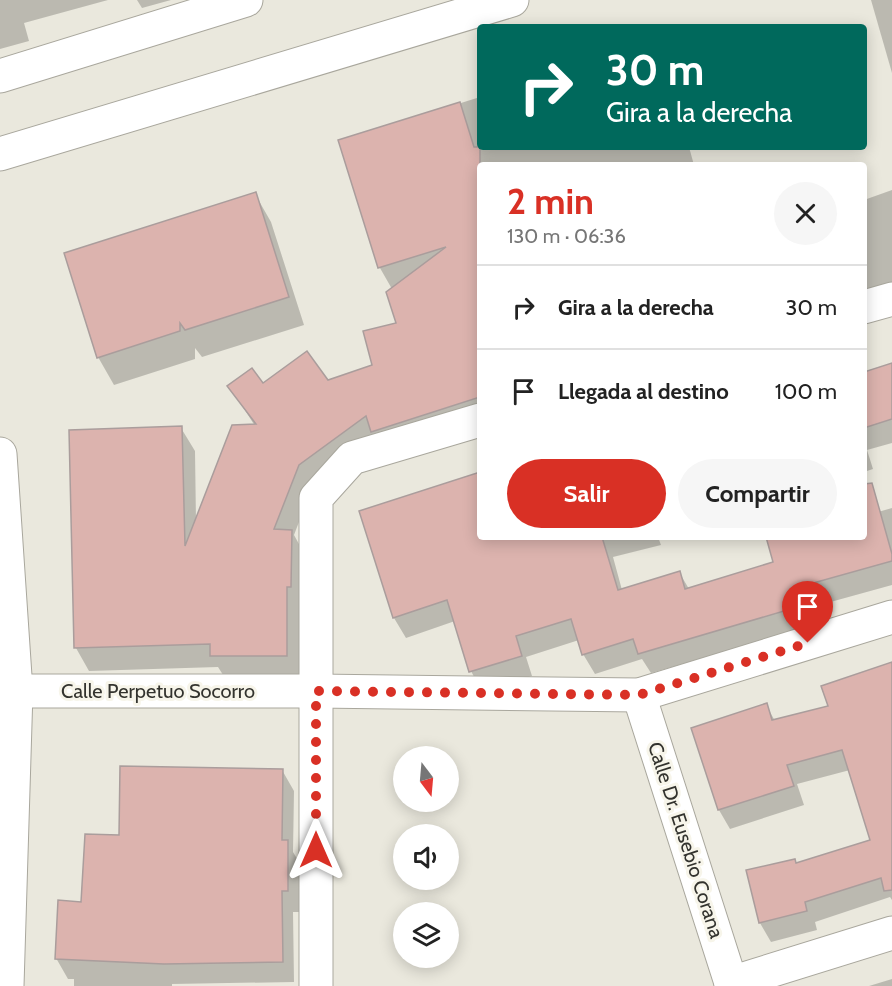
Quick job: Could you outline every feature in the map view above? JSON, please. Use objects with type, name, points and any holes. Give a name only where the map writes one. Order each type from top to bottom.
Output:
[{"type":"street","points":[[0,76],[246,0]]},
{"type":"street","points":[[0,154],[512,0]]},
{"type":"street","points":[[867,306],[892,299]]},
{"type":"street","points":[[315,986],[316,498],[352,458],[477,421]]},
{"type":"street","points":[[0,454],[8,691],[7,986]]},
{"type":"street","name":"Calle Perpetuo Socorro","points":[[8,691],[316,691],[639,695],[892,617]]},
{"type":"street","name":"Calle Dr. Eusebio Corana","points":[[639,695],[731,985]]},
{"type":"street","points":[[731,985],[892,933]]},
{"type":"building","points":[[460,102],[474,147],[480,150],[480,162],[477,162],[477,398],[371,432],[366,416],[299,465],[274,529],[292,530],[291,587],[287,587],[287,656],[210,656],[210,644],[74,648],[69,430],[182,426],[185,546],[232,425],[256,424],[227,386],[252,368],[263,383],[307,351],[328,380],[372,365],[363,331],[396,323],[386,292],[446,247],[378,268],[338,140]]},
{"type":"building","points":[[256,192],[289,297],[185,330],[180,323],[180,331],[97,358],[64,253]]},
{"type":"building","points":[[892,363],[892,419],[867,427],[867,371]]},
{"type":"building","points":[[477,473],[477,540],[603,540],[618,590],[680,571],[685,589],[773,562],[767,540],[867,540],[867,484],[872,483],[892,561],[806,585],[811,603],[638,654],[633,639],[582,655],[571,619],[516,636],[522,656],[469,672],[447,600],[393,618],[359,511]]},
{"type":"building","points":[[892,662],[892,890],[884,891],[881,878],[805,902],[807,911],[759,923],[746,870],[795,859],[796,863],[870,840],[842,750],[787,765],[794,786],[718,810],[691,728],[767,703],[772,720],[828,706],[821,686]]},
{"type":"building","points":[[120,766],[283,769],[282,840],[288,840],[288,891],[282,891],[283,962],[164,964],[55,959],[58,900],[81,902],[85,834],[119,835]]},
{"type":"route","points":[[316,850],[316,691],[639,695],[808,643]]}]
